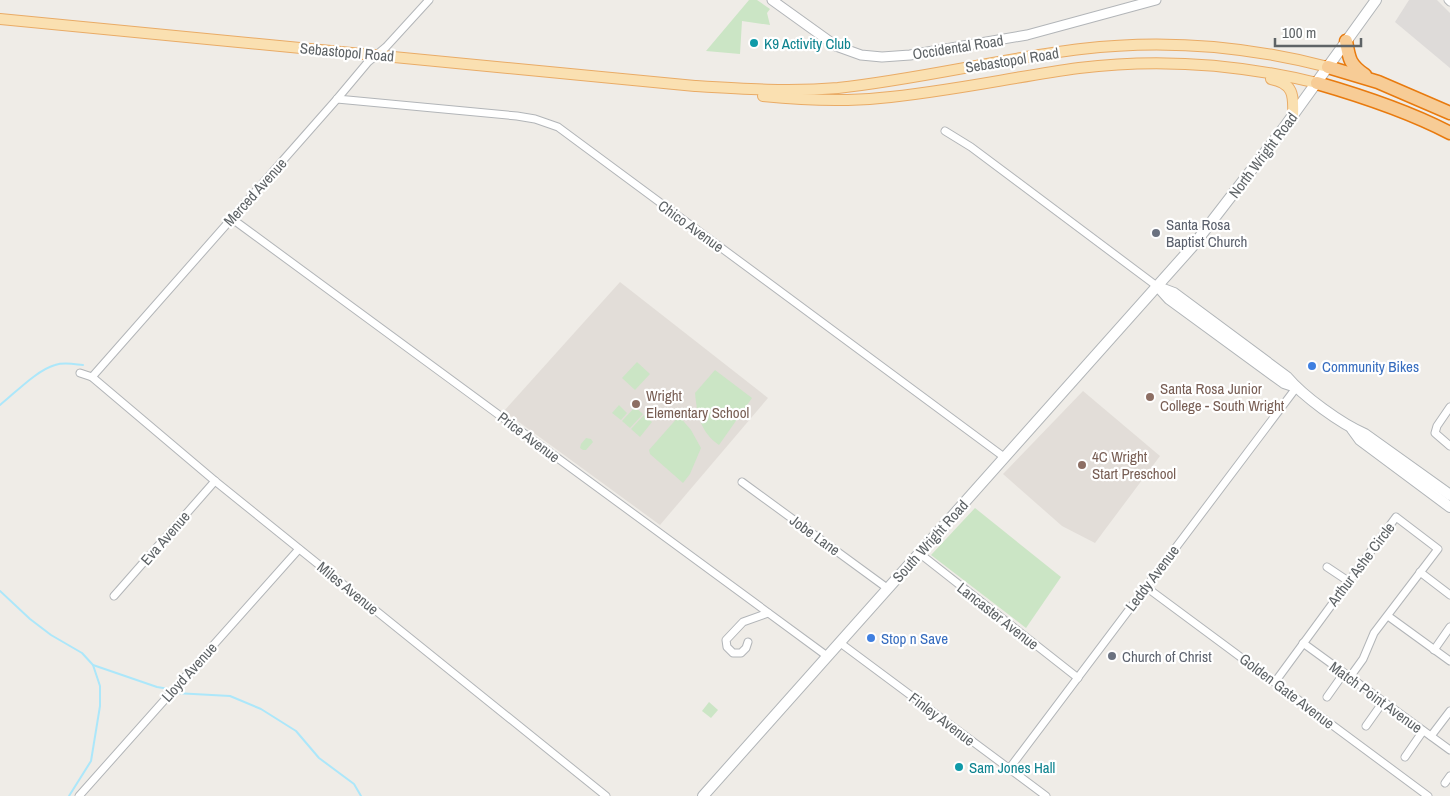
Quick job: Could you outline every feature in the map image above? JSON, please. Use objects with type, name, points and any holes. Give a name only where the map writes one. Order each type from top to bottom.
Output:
[{"type":"highway","points":[[1346,41],[1350,60],[1354,66],[1378,82]]},
{"type":"highway","points":[[1328,67],[1378,82],[1450,113]]},
{"type":"highway","points":[[1317,83],[1397,109],[1450,134]]},
{"type":"main road","name":"North Wright Road","points":[[1158,287],[1201,236],[1293,115],[1376,0]]},
{"type":"main road","name":"Sebastopol Road","points":[[0,19],[695,86],[789,98],[827,100],[863,100],[916,94],[1080,68],[1136,64],[1212,65],[1317,83]]},
{"type":"main road","name":"Sebastopol Road","points":[[695,86],[775,90],[838,88],[1052,53],[1135,45],[1172,45],[1230,49],[1285,57],[1328,67]]},
{"type":"main road","points":[[1212,65],[1236,74],[1278,80],[1286,84],[1292,94],[1293,115]]},
{"type":"main road","points":[[1158,287],[1169,299],[1276,378],[1296,388],[1351,428],[1365,434],[1450,495]]},
{"type":"main road","name":"South Wright Road","points":[[703,796],[1004,456],[1158,287]]},
{"type":"main road","points":[[1351,428],[1360,440],[1450,507]]},
{"type":"street","name":"Merced Avenue","points":[[92,377],[368,62],[377,55],[429,0]]},
{"type":"street","name":"Occidental Road","points":[[772,0],[836,46],[860,54],[882,57],[920,53],[1027,35],[1156,0]]},
{"type":"street","name":"Chico Avenue","points":[[337,99],[517,116],[535,119],[558,127],[1004,456]]},
{"type":"street","points":[[946,132],[971,147],[1158,287]]},
{"type":"street","name":"Price Avenue","points":[[231,218],[827,656]]},
{"type":"street","points":[[80,373],[92,377]]},
{"type":"street","name":"Miles Avenue","points":[[92,377],[215,481],[606,796]]},
{"type":"street","name":"Leddy Avenue","points":[[1009,769],[1296,388]]},
{"type":"street","points":[[1450,407],[1437,426],[1435,433],[1450,446]]},
{"type":"street","name":"Eva Avenue","points":[[114,596],[215,481]]},
{"type":"street","name":"Jobe Lane","points":[[742,482],[887,588]]},
{"type":"street","name":"Arthur Ashe Circle","points":[[1275,682],[1396,517],[1438,549],[1374,634],[1363,658],[1327,697]]},
{"type":"street","name":"Lloyd Avenue","points":[[79,796],[299,549]]},
{"type":"street","name":"Lancaster Avenue","points":[[919,553],[1078,678]]},
{"type":"street","points":[[1327,566],[1348,581]]},
{"type":"street","points":[[1420,572],[1450,595]]},
{"type":"street","name":"Golden Gate Avenue","points":[[1146,586],[1428,796]]},
{"type":"street","points":[[748,642],[746,648],[740,653],[734,653],[727,647],[726,640],[743,622],[768,613]]},
{"type":"street","points":[[1388,616],[1450,661]]},
{"type":"street","points":[[1434,650],[1450,627]]},
{"type":"street","name":"Finley Avenue","points":[[839,642],[1046,796]]},
{"type":"street","name":"Match Point Avenue","points":[[1303,643],[1450,750]]},
{"type":"street","points":[[1366,726],[1384,702]]},
{"type":"street","points":[[1430,736],[1450,711]]},
{"type":"street","points":[[1405,757],[1423,731]]},
{"type":"street","points":[[1445,783],[1450,776]]},
{"type":"shaded area","points":[[1409,0],[1437,0],[1450,13],[1450,68],[1395,22]]},
{"type":"shaded area","name":"Wright Elementary School","points":[[620,282],[768,398],[660,525],[504,411]]},
{"type":"shaded area","name":"4C Wright Start Preschool","points":[[1083,391],[1160,456],[1095,543],[1062,526],[1003,474]]},
{"type":"green space","points":[[749,0],[757,0],[770,9],[767,13],[770,25],[742,21],[740,54],[706,51]]},
{"type":"green space","points":[[637,362],[650,374],[635,390],[622,378]]},
{"type":"green space","points":[[715,370],[752,398],[719,445],[708,434],[701,422],[695,393]]},
{"type":"green space","points":[[619,405],[627,413],[621,420],[612,413]]},
{"type":"green space","points":[[635,407],[643,414],[630,428],[622,421]]},
{"type":"green space","points":[[644,415],[652,422],[640,437],[631,429]]},
{"type":"green space","points":[[679,416],[691,430],[701,448],[690,474],[683,483],[650,454],[649,450]]},
{"type":"green space","points":[[586,438],[591,439],[593,442],[586,450],[583,450],[580,448],[581,444]]},
{"type":"green space","points":[[975,508],[1061,577],[1026,628],[931,555]]},
{"type":"green space","points":[[709,702],[718,710],[711,718],[702,711]]},
{"type":"waterway","points":[[0,405],[48,368],[62,364],[83,365]]},
{"type":"waterway","points":[[0,591],[30,619],[51,635],[82,653],[93,665],[157,687],[169,689]]},
{"type":"waterway","points":[[69,796],[91,761],[100,706],[100,686],[93,665]]},
{"type":"waterway","points":[[175,693],[230,696],[261,709],[296,731],[319,758],[354,784],[361,796]]},
{"type":"place","name":"K9 Activity Club","points":[[754,43]]},
{"type":"place","name":"Santa Rosa Baptist Church","points":[[1156,233]]},
{"type":"place","name":"Community Bikes","points":[[1312,366]]},
{"type":"place","name":"Santa Rosa Junior College - South Wright","points":[[1150,397]]},
{"type":"place","name":"Wright Elementary School","points":[[636,404]]},
{"type":"place","name":"4C Wright Start Preschool","points":[[1082,465]]},
{"type":"place","name":"Stop n Save","points":[[871,638]]},
{"type":"place","name":"Church of Christ","points":[[1112,656]]},
{"type":"place","name":"Sam Jones Hall","points":[[959,767]]}]
